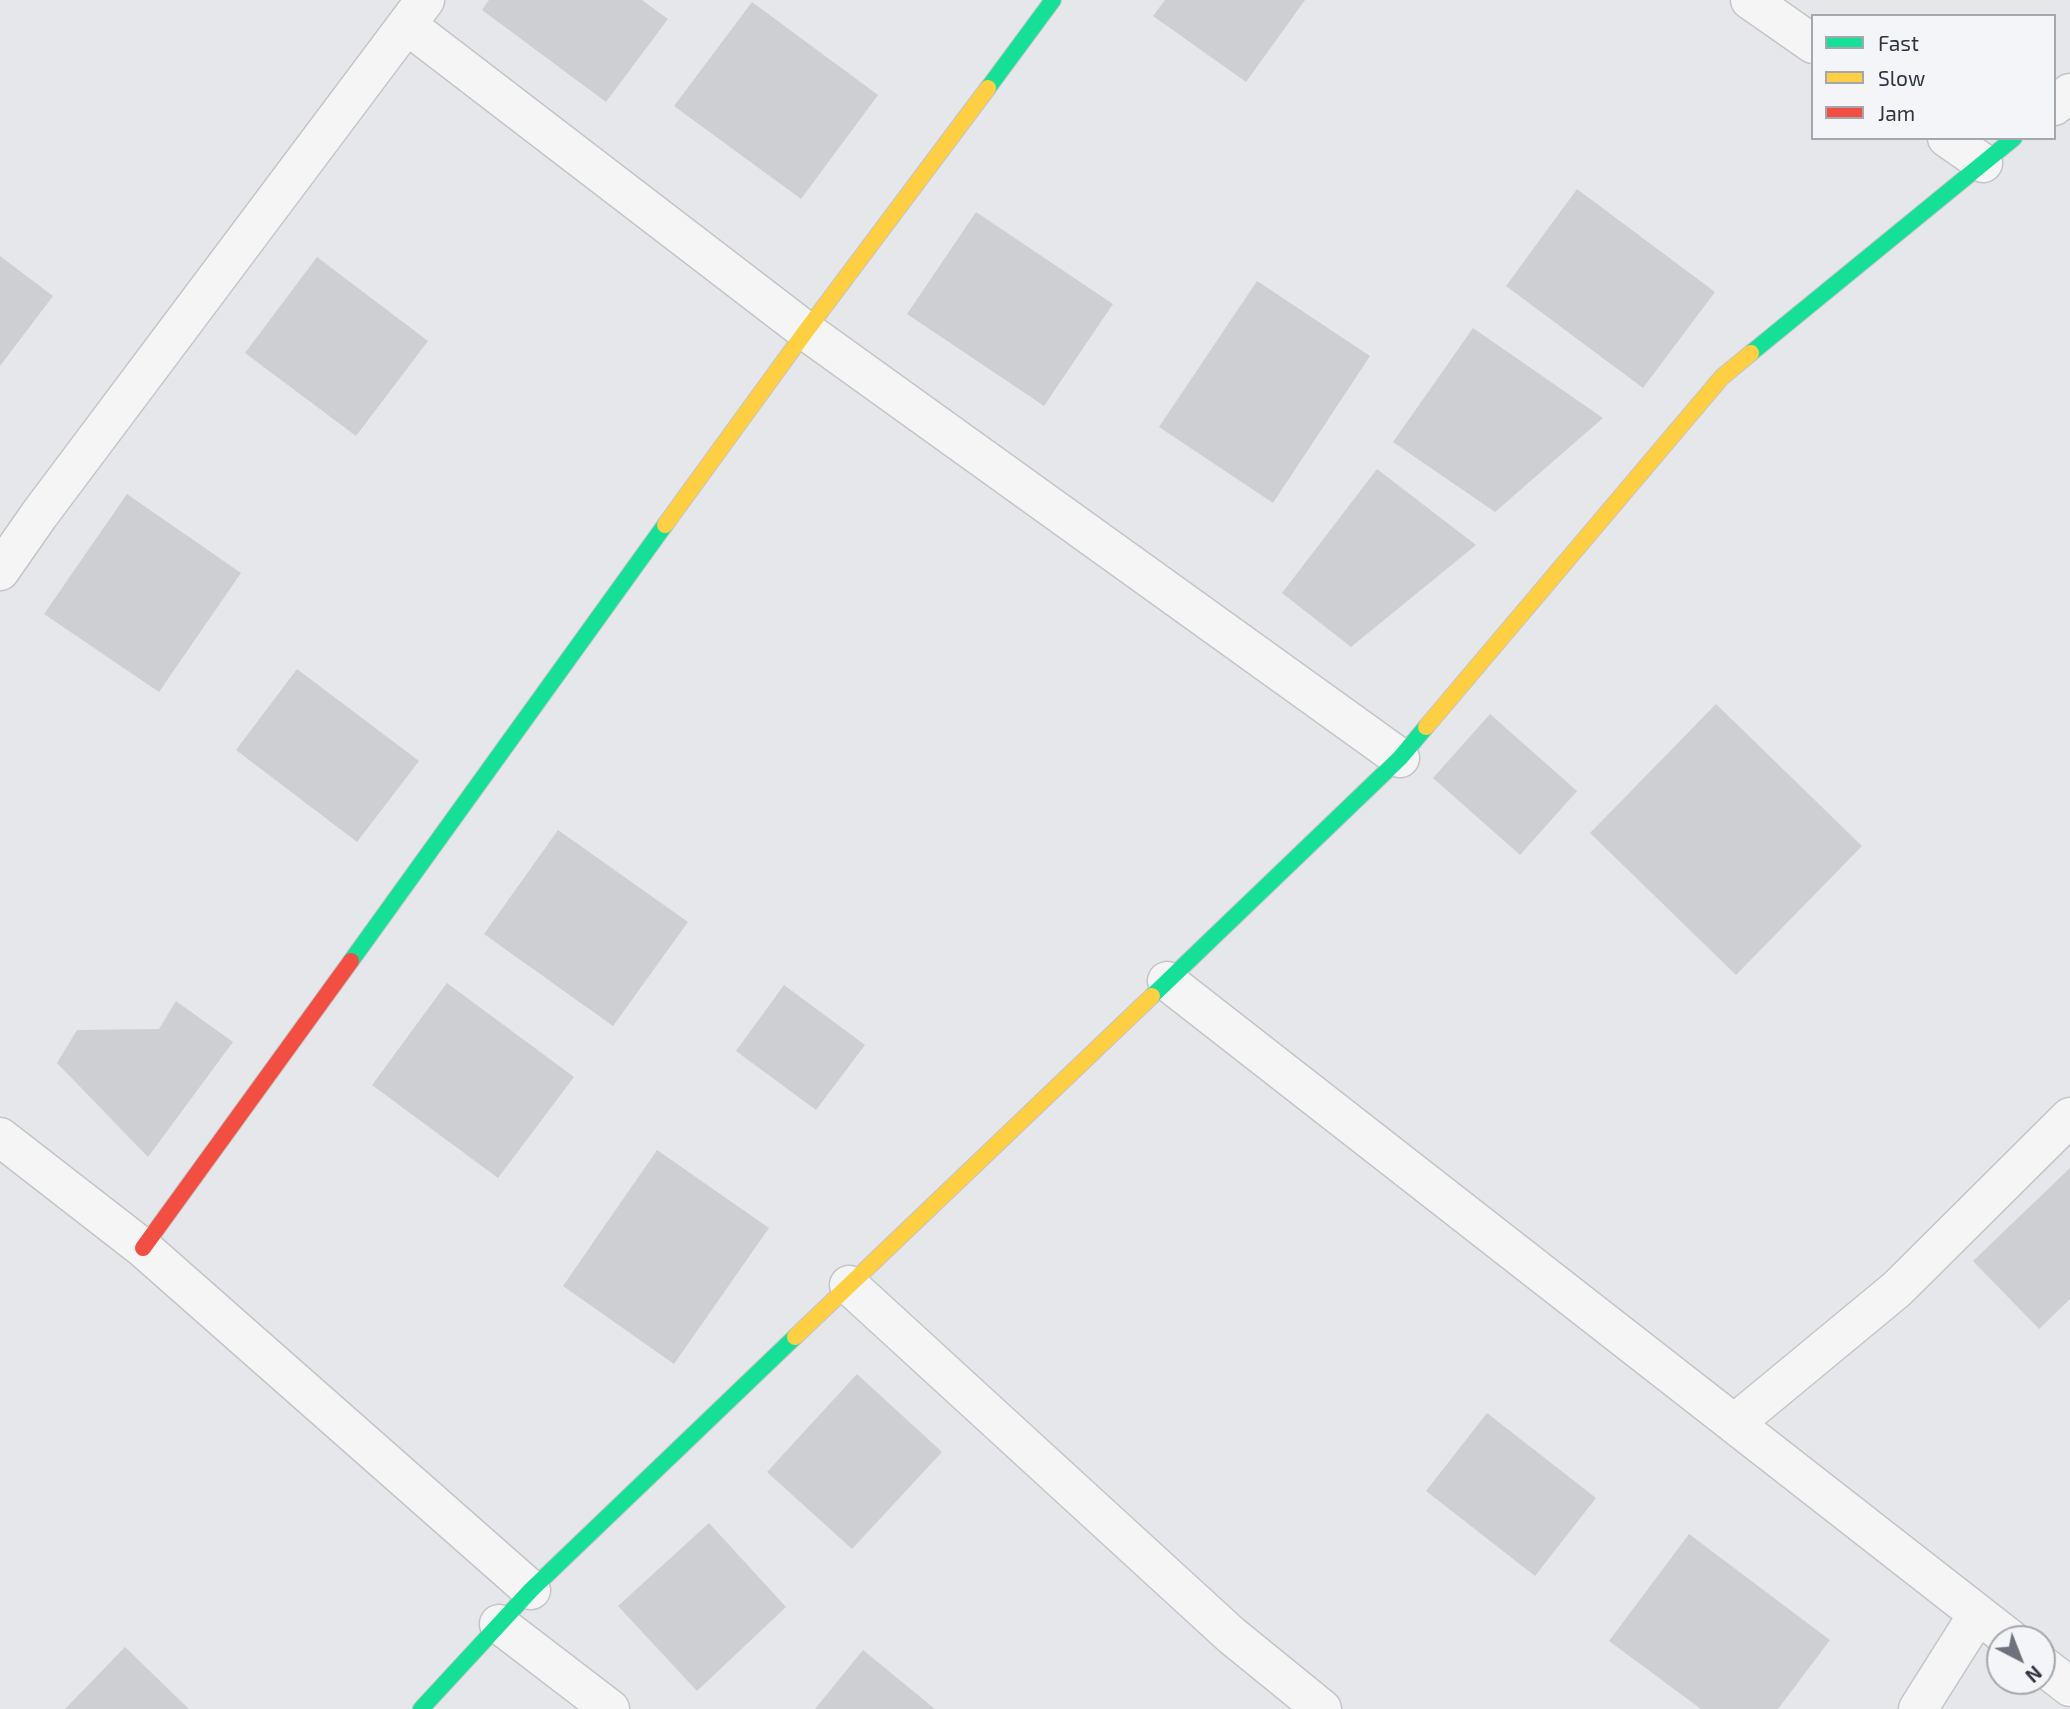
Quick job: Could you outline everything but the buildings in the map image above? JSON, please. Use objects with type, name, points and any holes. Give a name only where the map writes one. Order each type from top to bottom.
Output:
[{"type":"street","points":[[143,1248],[806,331],[1053,0]]},
{"type":"street","points":[[1750,0],[1811,43]]},
{"type":"street","points":[[0,571],[39,515],[416,13],[806,331],[1400,758]]},
{"type":"street","points":[[2056,104],[2070,93]]},
{"type":"street","points":[[1950,140],[1983,163]]},
{"type":"street","points":[[421,1709],[531,1590],[1400,758],[1722,377],[2012,140]]},
{"type":"street","points":[[1167,981],[1992,1625]]},
{"type":"street","points":[[1735,1423],[1897,1289],[2070,1117]]},
{"type":"street","points":[[0,1137],[143,1248],[531,1590]]},
{"type":"street","points":[[849,1285],[1231,1635],[1322,1709]]},
{"type":"street","points":[[1918,1709],[1978,1614]]},
{"type":"street","points":[[499,1624],[610,1709]]},
{"type":"street","points":[[2056,1676],[2070,1687]]},
{"type":"traffic: fast","points":[[988,88],[1053,0]]},
{"type":"traffic: fast","points":[[1751,353],[2012,140]]},
{"type":"traffic: fast","points":[[351,961],[665,525]]},
{"type":"traffic: fast","points":[[1152,996],[1400,758],[1426,727]]},
{"type":"traffic: fast","points":[[421,1709],[531,1590],[795,1337]]},
{"type":"traffic: slow","points":[[665,525],[988,88]]},
{"type":"traffic: slow","points":[[1426,727],[1722,377],[1751,353]]},
{"type":"traffic: slow","points":[[795,1337],[1152,996]]},
{"type":"traffic: jam","points":[[143,1248],[351,961]]}]
